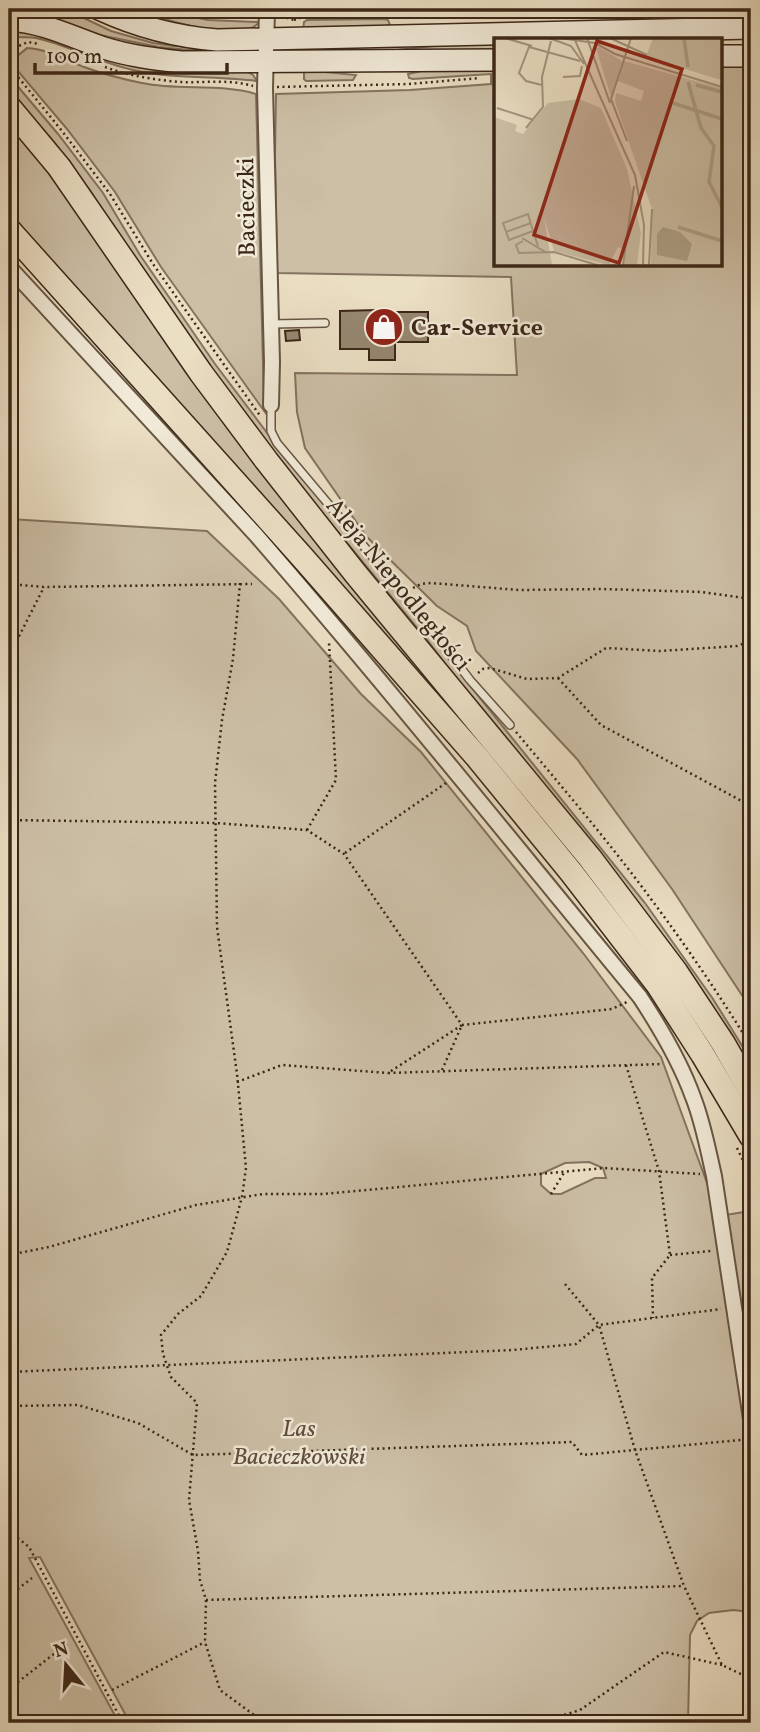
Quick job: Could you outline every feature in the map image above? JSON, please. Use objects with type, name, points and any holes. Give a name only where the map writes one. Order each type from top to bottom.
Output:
[{"type":"main road","points":[[99,9],[147,28],[195,38],[267,39],[751,28]]},
{"type":"main road","points":[[18,17],[104,48],[142,58],[181,62],[494,60]]},
{"type":"main road","points":[[722,56],[751,55]]},
{"type":"main road","name":"Aleja Niepodległości","points":[[9,107],[59,167],[201,373],[266,460],[606,879],[676,972],[751,1091]]},
{"type":"main road","name":"Aleja Niepodległości","points":[[9,230],[303,558],[477,757],[571,872],[658,985],[703,1055],[743,1140]]},
{"type":"street","name":"Bacieczki","points":[[263,12],[267,39],[271,405]]},
{"type":"street","points":[[9,267],[289,572],[640,997],[666,1037],[698,1111],[713,1176],[751,1419]]},
{"type":"lane","points":[[271,324],[325,323]]},
{"type":"lane","points":[[271,405],[271,431],[277,443],[404,593],[470,680],[510,725]]},
{"type":"path","points":[[177,9],[194,13],[263,12]]},
{"type":"path","points":[[294,20],[303,17],[490,12],[526,15]]},
{"type":"path","points":[[9,46],[14,48],[9,62],[14,72],[110,194],[153,264],[271,431]]},
{"type":"path","points":[[240,583],[233,659],[222,720],[215,783],[217,927],[246,1168],[242,1197],[226,1252],[201,1296],[178,1314],[161,1335],[163,1354],[171,1377],[197,1403],[190,1500],[200,1580],[206,1600],[205,1642],[220,1690],[254,1715],[299,1723]]},
{"type":"path","points":[[404,593],[421,584],[431,583],[519,590],[702,592],[751,599]]},
{"type":"path","points":[[9,584],[44,587],[252,584]]},
{"type":"path","points":[[9,656],[44,587]]},
{"type":"path","points":[[307,830],[336,780],[329,632]]},
{"type":"path","points":[[470,680],[483,669],[490,667],[527,679],[558,678],[606,648],[660,651],[737,646],[751,641]]},
{"type":"path","points":[[558,678],[601,726],[751,808]]},
{"type":"path","points":[[510,725],[652,900],[720,996],[751,1046]]},
{"type":"path","points":[[344,854],[452,779]]},
{"type":"path","points":[[9,820],[216,823],[307,830],[344,854],[461,1025]]},
{"type":"path","points":[[388,1073],[461,1025],[612,1009],[640,997]]},
{"type":"path","points":[[442,1070],[461,1025]]},
{"type":"path","points":[[237,1082],[282,1065],[388,1073],[663,1064]]},
{"type":"path","points":[[626,1065],[659,1171],[670,1255],[652,1278],[653,1318]]},
{"type":"path","points":[[743,1140],[751,1177]]},
{"type":"path","points":[[9,1255],[49,1248],[195,1205],[263,1194],[323,1194],[604,1168],[713,1176]]},
{"type":"path","points":[[551,1194],[565,1171]]},
{"type":"path","points":[[670,1255],[725,1249]]},
{"type":"path","points":[[565,1284],[599,1325],[635,1450],[684,1586],[722,1665]]},
{"type":"path","points":[[9,1372],[513,1350],[576,1344],[599,1325],[728,1308]]},
{"type":"path","points":[[9,1406],[78,1405],[138,1423],[193,1455],[572,1442],[582,1455],[751,1439]]},
{"type":"path","points":[[9,1531],[29,1548],[123,1723]]},
{"type":"path","points":[[9,1596],[32,1578]]},
{"type":"path","points":[[206,1600],[684,1586]]},
{"type":"path","points":[[112,1690],[205,1642]]},
{"type":"path","points":[[9,1689],[68,1643]]},
{"type":"path","points":[[538,1723],[580,1710],[664,1652],[722,1665],[751,1679]]},
{"type":"green space","points":[[28,9],[65,9],[111,31],[153,43],[174,46],[247,47],[248,50],[158,47],[90,33],[33,15]]},
{"type":"green space","points":[[132,9],[154,9],[208,20],[259,22],[250,29],[218,31]]},
{"type":"green space","points":[[307,20],[388,20],[390,25],[369,29],[303,32],[304,22]]},
{"type":"green space","points":[[20,31],[248,72],[257,81],[164,75],[133,70],[48,41],[9,37],[9,32]]},
{"type":"green space","points":[[494,42],[494,54],[387,51]]},
{"type":"green space","points":[[27,48],[49,52],[98,72],[142,83],[228,89],[256,94],[264,402],[267,402],[267,415],[161,267],[115,192],[17,70],[14,62]]},
{"type":"green space","points":[[751,63],[751,1009],[672,889],[577,759],[476,651],[467,626],[437,606],[366,536],[305,448],[297,412],[295,373],[517,375],[511,277],[277,273],[276,94],[410,90],[491,84],[491,74],[409,78],[408,74],[430,69],[494,68],[494,266],[722,266],[722,64]]},
{"type":"green space","points":[[304,70],[356,75],[353,80],[306,81]]},
{"type":"green space","points":[[9,76],[103,193],[140,255],[215,364],[271,438],[645,903],[713,999],[751,1060],[751,1071],[428,641],[264,442],[124,245],[91,192],[54,142],[9,90]]},
{"type":"green space","points":[[9,125],[49,172],[625,918],[738,1086],[751,1109],[751,1120],[687,1015],[9,220]]},
{"type":"green space","name":"Las Bacieczkowski","points":[[9,519],[207,531],[279,599],[361,694],[421,752],[583,953],[661,1057],[719,1216],[751,1211],[751,1612],[733,1610],[709,1613],[697,1621],[690,1635],[688,1723],[130,1723],[40,1557],[29,1558],[119,1723],[9,1723]],"holes":[[[589,1162],[603,1168],[606,1178],[595,1178],[561,1194],[551,1194],[541,1185],[541,1174],[565,1163]]]},
{"type":"building","name":"Car-Service","points":[[340,311],[428,312],[428,342],[395,342],[395,360],[369,360],[369,349],[340,349]]},
{"type":"building","points":[[299,330],[300,340],[286,341],[285,331]]},
{"type":"place","name":"Car-Service","points":[[384,327]]}]
